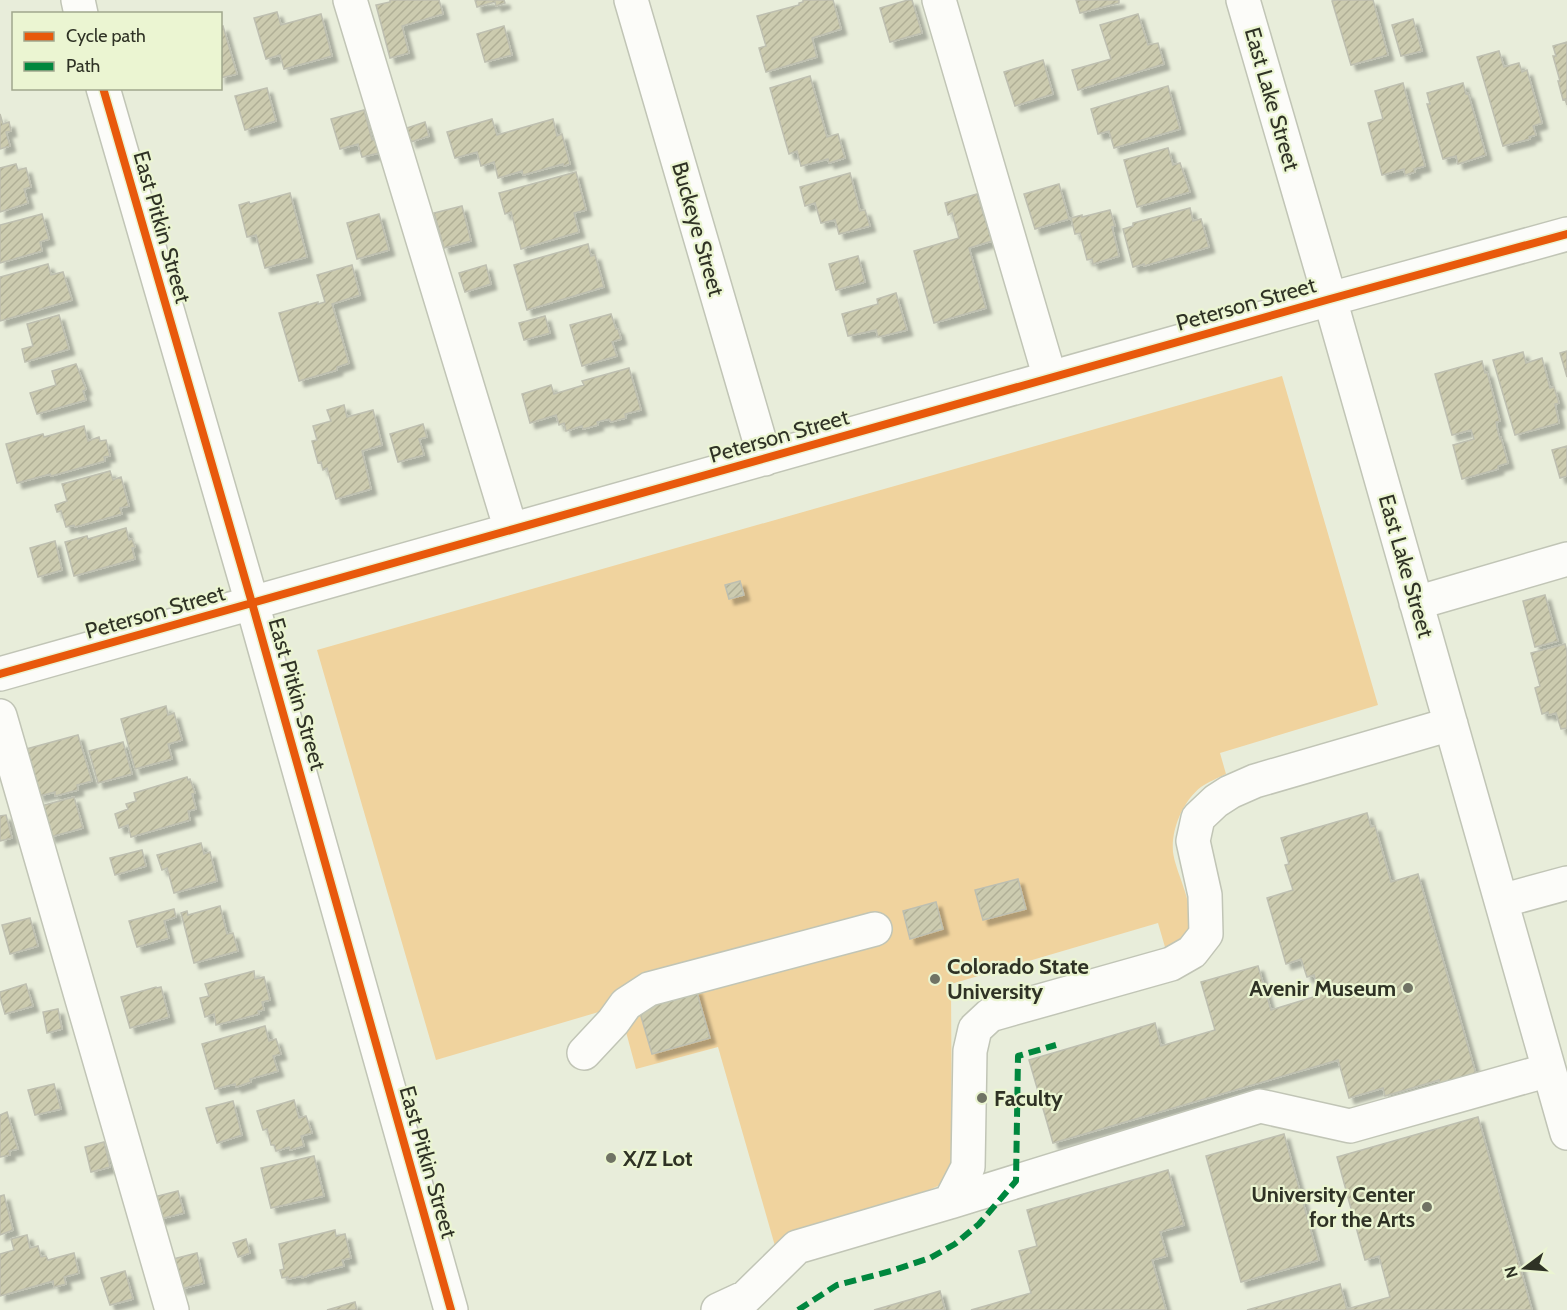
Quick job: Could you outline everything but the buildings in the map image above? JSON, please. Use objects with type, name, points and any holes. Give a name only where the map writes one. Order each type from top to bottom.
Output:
[{"type":"street","points":[[350,0],[512,530]]},
{"type":"street","name":"Buckeye Street","points":[[631,0],[765,459]]},
{"type":"street","points":[[939,0],[1050,378]]},
{"type":"street","name":"East Lake Street","points":[[1243,0],[1567,1133]]},
{"type":"street","name":"East Pitkin Street","points":[[104,90],[252,603],[451,1310]]},
{"type":"street","name":"Peterson Street","points":[[0,674],[1567,234]]},
{"type":"street","points":[[1416,603],[1567,559]]},
{"type":"street","points":[[0,716],[172,1310]]},
{"type":"street","points":[[950,1202],[968,1167],[970,1051],[975,1029],[990,1015],[1171,964],[1192,952],[1206,934],[1204,895],[1193,841],[1198,818],[1223,796],[1255,780],[1450,724]]},
{"type":"street","points":[[1501,901],[1567,883]]},
{"type":"street","points":[[584,1053],[613,1022],[626,1004],[649,989],[875,929]]},
{"type":"street","points":[[740,1306],[798,1247],[1260,1106],[1350,1126],[1549,1070]]},
{"type":"shaded area","points":[[1282,376],[1378,705],[1220,753],[1226,774],[1204,785],[1195,793],[1184,808],[1174,834],[1173,852],[1189,906],[1190,919],[1187,931],[1180,940],[1165,947],[1158,923],[951,984],[952,1160],[950,1173],[938,1186],[917,1195],[806,1229],[775,1246],[718,1047],[636,1069],[619,1006],[436,1060],[317,650]]},
{"type":"marked path","points":[[798,1310],[837,1285],[930,1258],[955,1244],[979,1224],[1016,1181],[1018,1056],[1056,1045]]},
{"type":"cycle path","points":[[104,90],[252,603],[451,1310]]},
{"type":"cycle path","points":[[0,674],[1567,234]]},
{"type":"place","name":"Colorado State University","points":[[935,979]]},
{"type":"place","name":"Avenir Museum","points":[[1408,988]]},
{"type":"place","name":"Faculty","points":[[982,1098]]},
{"type":"place","name":"X/Z Lot","points":[[611,1158]]},
{"type":"place","name":"University Center for the Arts","points":[[1427,1207]]}]
